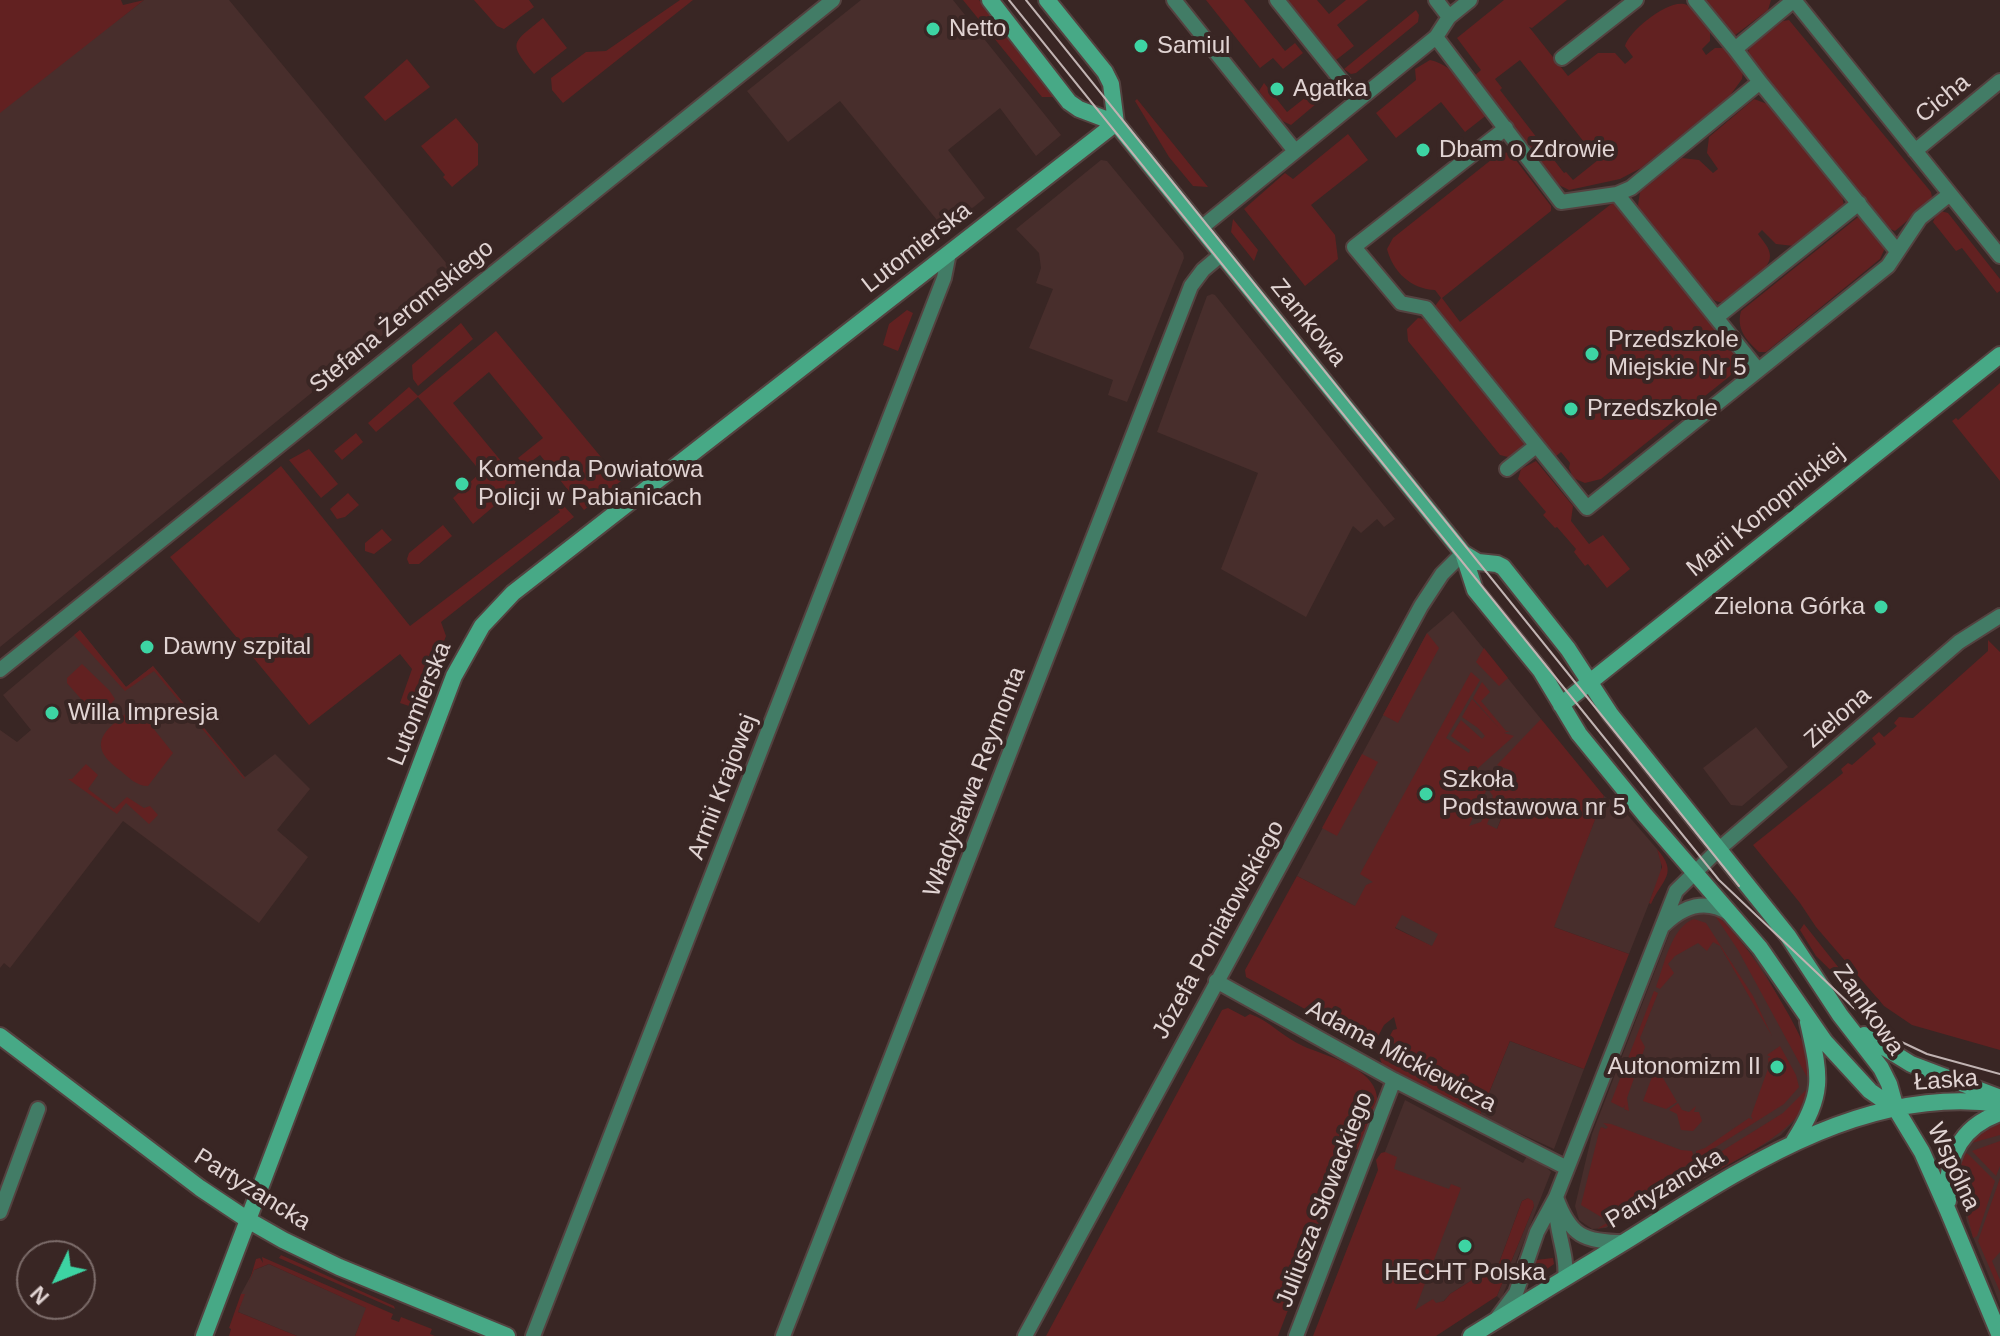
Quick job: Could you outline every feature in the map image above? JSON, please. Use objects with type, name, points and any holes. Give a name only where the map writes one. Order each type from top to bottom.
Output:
[{"type":"street","name":"Stefana Żeromskiego","points":[[0,670],[833,0]]},
{"type":"street","points":[[990,0],[1069,102],[1116,123],[1111,84],[1105,72],[1047,0]]},
{"type":"street","points":[[1174,0],[1295,151]]},
{"type":"street","points":[[1277,0],[1357,100]]},
{"type":"street","points":[[1436,0],[1449,17]]},
{"type":"street","points":[[1201,228],[1436,37],[1449,17],[1470,0]]},
{"type":"street","points":[[1562,58],[1636,0]]},
{"type":"street","points":[[1695,0],[1897,251]]},
{"type":"street","points":[[1735,49],[1794,0],[2000,256]]},
{"type":"street","points":[[1436,37],[1561,202],[1617,194],[1631,188],[1760,82]]},
{"type":"street","name":"Cicha","points":[[1915,151],[2000,81]]},
{"type":"street","name":"Zamkowa","points":[[1116,123],[1463,553],[1478,562],[1503,567],[1565,645],[1611,715],[1714,853],[1788,936],[1840,1015],[1881,1068],[1896,1109]]},
{"type":"street","name":"Lutomierska","points":[[204,1336],[454,676],[482,626],[513,593],[1116,123]]},
{"type":"street","points":[[1506,128],[1354,247],[1401,303],[1426,308],[1587,508],[1888,266],[1920,218],[1950,194]]},
{"type":"street","points":[[1617,194],[1758,370]]},
{"type":"street","points":[[1717,317],[1859,203]]},
{"type":"street","name":"Armii Krajowej","points":[[533,1336],[938,293],[949,253]]},
{"type":"street","name":"Władysława Reymonta","points":[[783,1336],[1191,286],[1197,276],[1222,254]]},
{"type":"street","name":"Marii Konopnickiej","points":[[1561,705],[2000,355]]},
{"type":"street","points":[[1507,469],[1536,446]]},
{"type":"street","name":"Zamkowa","points":[[1463,553],[1475,590],[1541,671],[1582,738],[1736,918],[1779,972],[1825,1042],[1870,1091],[1896,1109]]},
{"type":"street","name":"Józefa Poniatowskiego","points":[[1025,1336],[1425,598],[1442,574],[1463,553]]},
{"type":"street","name":"Zielona","points":[[1496,1321],[1512,1300],[1537,1232],[1556,1197],[1673,896],[1714,853],[1959,642],[2000,616]]},
{"type":"street","points":[[1658,932],[1675,915],[1691,906],[1722,908],[1736,918]]},
{"type":"street","name":"Adama Mickiewicza","points":[[1216,981],[1394,1080],[1567,1168]]},
{"type":"street","points":[[1840,1015],[1864,1036],[1898,1057],[2000,1097]]},
{"type":"street","points":[[1794,1141],[1814,1104],[1819,1084],[1807,1017]]},
{"type":"street","name":"Partyzancka","points":[[0,1036],[200,1188],[248,1220],[339,1267],[507,1336]]},
{"type":"street","name":"Juliusza Słowackiego","points":[[1296,1336],[1394,1080]]},
{"type":"street","name":"Łaska","points":[[1896,1109],[1962,1101],[2000,1104]]},
{"type":"street","points":[[0,1212],[38,1109]]},
{"type":"street","name":"Partyzancka","points":[[1471,1336],[1794,1141],[1846,1122],[1896,1109]]},
{"type":"street","name":"Wspólna","points":[[1896,1109],[1916,1140],[2000,1336]]},
{"type":"street","points":[[1948,1211],[1949,1167],[1958,1143],[1977,1124],[2000,1113]]},
{"type":"street","points":[[1556,1197],[1567,1220],[1582,1236],[1598,1242],[1624,1242]]},
{"type":"street","points":[[1556,1197],[1556,1226],[1567,1268],[1565,1278]]},
{"type":"shaded area","points":[[0,0],[107,28],[144,0],[229,0],[456,275],[0,647]]},
{"type":"shaded area","points":[[0,0],[121,0],[123,5],[144,0],[0,113]]},
{"type":"shaded area","points":[[474,0],[529,0],[534,7],[504,29],[497,26]]},
{"type":"shaded area","points":[[680,0],[693,0],[563,103],[552,90],[551,78],[586,52],[606,51]]},
{"type":"shaded area","points":[[861,0],[953,0],[1061,135],[1036,156],[1000,108],[948,150],[985,198],[945,230],[840,101],[788,142],[747,91]]},
{"type":"shaded area","points":[[963,0],[979,0],[1057,97],[1042,97]]},
{"type":"shaded area","points":[[1206,0],[1244,0],[1285,51],[1295,43],[1303,53],[1283,69],[1273,58],[1260,68]]},
{"type":"shaded area","points":[[1287,0],[1317,0],[1329,14],[1346,0],[1368,0],[1337,25],[1354,46],[1336,60]]},
{"type":"shaded area","points":[[1504,0],[1567,0],[1532,28],[1529,27],[1568,76],[1598,53],[1615,53],[1625,64],[1633,57],[1625,46],[1634,33],[1659,12],[1684,4],[1695,11],[1710,31],[1710,41],[1702,49],[1706,55],[1715,48],[1725,48],[1743,72],[1742,79],[1729,97],[1641,168],[1620,179],[1569,190],[1555,183],[1474,76],[1481,70],[1457,38]],"holes":[[[1520,60],[1598,160],[1573,180],[1564,173],[1500,90],[1502,88],[1495,79]]]},
{"type":"shaded area","points":[[1703,0],[1771,0],[1768,10],[1734,36]]},
{"type":"shaded area","points":[[1416,10],[1418,22],[1356,73],[1351,74],[1344,69]]},
{"type":"shaded area","points":[[543,18],[567,48],[534,74],[520,55],[517,43]]},
{"type":"shaded area","points":[[1789,20],[1931,192],[1930,202],[1895,231],[1885,227],[1748,55],[1749,48],[1783,21]]},
{"type":"shaded area","points":[[407,59],[430,87],[385,121],[364,97]]},
{"type":"shaded area","points":[[1430,60],[1456,74],[1488,114],[1465,132],[1441,102],[1396,138],[1376,113],[1416,80],[1415,69]]},
{"type":"shaded area","points":[[1325,82],[1329,93],[1291,125],[1280,120],[1259,91],[1264,83],[1287,112]]},
{"type":"shaded area","points":[[1137,99],[1208,187],[1193,186],[1169,157],[1135,101]]},
{"type":"shaded area","points":[[1754,99],[1770,105],[1842,195],[1844,206],[1794,246],[1776,244],[1762,230],[1758,234],[1768,247],[1770,256],[1765,268],[1738,294],[1720,302],[1709,297],[1641,213],[1638,205],[1640,192],[1682,158],[1699,160],[1713,173],[1718,169],[1707,153],[1709,137]]},
{"type":"shaded area","points":[[456,118],[478,144],[478,165],[452,187],[421,146]]},
{"type":"shaded area","points":[[1348,134],[1368,160],[1311,205],[1335,235],[1338,259],[1305,286],[1244,209],[1285,173],[1293,179]]},
{"type":"shaded area","points":[[1501,152],[1509,153],[1515,159],[1551,206],[1551,211],[1442,298],[1460,322],[1615,201],[1727,339],[1733,353],[1735,367],[1730,376],[1601,479],[1585,483],[1573,478],[1570,463],[1561,452],[1555,457],[1438,312],[1435,306],[1441,298],[1435,290],[1418,286],[1404,278],[1387,249],[1393,238]]},
{"type":"shaded area","points":[[1101,160],[1107,161],[1184,258],[1127,402],[1108,395],[1113,380],[1029,348],[1053,289],[1036,283],[1041,268],[1039,253],[1016,229]]},
{"type":"shaded area","points":[[1941,211],[1948,213],[2000,279],[2000,291],[1997,293],[1962,248],[1956,251],[1933,222]]},
{"type":"shaded area","points":[[1858,217],[1885,248],[1880,259],[1766,352],[1759,352],[1743,334],[1741,311]]},
{"type":"shaded area","points":[[1233,219],[1258,250],[1254,261],[1231,232]]},
{"type":"shaded area","points":[[1212,294],[1395,519],[1384,527],[1377,519],[1361,533],[1353,526],[1306,617],[1221,569],[1258,473],[1157,432],[1207,296]]},
{"type":"shaded area","points":[[907,310],[913,313],[898,351],[883,345],[889,324]]},
{"type":"shaded area","points":[[1418,318],[1424,319],[1524,442],[1522,449],[1512,458],[1500,455],[1408,341],[1407,329]]},
{"type":"shaded area","points":[[461,323],[473,339],[418,386],[413,379],[412,365]]},
{"type":"shaded area","points":[[496,331],[621,481],[584,510],[540,455],[525,466],[518,458],[543,438],[489,372],[453,403],[506,467],[511,464],[518,473],[513,490],[473,524],[453,498],[481,472],[418,397],[376,432],[368,423],[409,387],[418,396]]},
{"type":"shaded area","points":[[2000,383],[2000,481],[1952,421],[1958,420]]},
{"type":"shaded area","points":[[356,433],[363,442],[342,460],[334,451]]},
{"type":"shaded area","points":[[309,449],[338,484],[321,498],[289,460]]},
{"type":"shaded area","points":[[1536,461],[1573,506],[1571,521],[1589,544],[1603,535],[1630,569],[1607,588],[1588,564],[1585,566],[1574,552],[1576,549],[1557,527],[1543,515],[1546,512],[1518,479],[1521,469]]},
{"type":"shaded area","points":[[281,466],[410,626],[560,512],[549,497],[553,494],[574,517],[441,622],[446,636],[418,709],[400,703],[412,669],[400,654],[309,725],[170,557]]},
{"type":"shaded area","points":[[348,493],[359,505],[345,517],[337,519],[330,509]]},
{"type":"shaded area","points":[[443,525],[452,536],[419,564],[409,564],[409,553]]},
{"type":"shaded area","points":[[382,529],[392,540],[374,554],[365,551],[365,543]]},
{"type":"shaded area","name":"Szkoła Podstawowa nr 5","points":[[1453,611],[1541,719],[1497,829],[1564,898],[1604,796],[1620,806],[1657,849],[1661,873],[1629,954],[1554,927],[1448,955],[1297,876],[1427,633]]},
{"type":"shaded area","points":[[80,630],[126,687],[153,666],[245,777],[275,754],[310,789],[277,830],[308,857],[259,923],[123,821],[10,968],[4,963],[0,968],[0,730],[17,742],[31,730],[3,695]]},
{"type":"shaded area","points":[[80,630],[126,687],[153,666],[245,778],[154,671],[125,691],[74,635]]},
{"type":"shaded area","points":[[1427,633],[1439,648],[1398,723],[1383,715]]},
{"type":"shaded area","points":[[1988,640],[2000,652],[2000,1050],[1912,1025],[1884,1006],[1816,927],[1753,845],[1843,773],[1841,769],[1848,763],[1852,765],[1876,744],[1872,738],[1879,732],[1884,737],[1897,726],[1894,723],[1899,717],[1913,718],[1988,651]]},
{"type":"shaded area","points":[[1484,648],[1508,678],[1499,686],[1476,662]]},
{"type":"shaded area","points":[[82,664],[115,699],[102,714],[94,714],[67,683],[67,678]]},
{"type":"shaded area","points":[[1471,672],[1480,680],[1446,738],[1469,753],[1470,750],[1451,736],[1461,720],[1482,739],[1485,736],[1462,717],[1472,699],[1500,729],[1473,698],[1482,682],[1490,692],[1481,701],[1506,731],[1510,731],[1504,733],[1514,736],[1477,769],[1462,774],[1487,789],[1469,826],[1481,822],[1493,796],[1486,786],[1491,781],[1505,787],[1507,783],[1514,786],[1517,778],[1511,775],[1512,771],[1497,765],[1541,719],[1604,796],[1554,927],[1629,954],[1584,1069],[1510,1041],[1480,1115],[1382,1064],[1379,1056],[1393,1030],[1397,1029],[1394,1017],[1384,1025],[1373,1046],[1246,977],[1245,970],[1297,876],[1355,906],[1366,885],[1373,882],[1360,874]],"holes":[[[1498,798],[1508,802],[1497,829],[1487,824]],[[1402,915],[1438,934],[1432,946],[1395,928]]]},
{"type":"shaded area","points":[[131,710],[141,713],[173,753],[148,786],[133,781],[110,762],[101,746],[106,732]]},
{"type":"shaded area","points":[[1756,727],[1788,767],[1742,806],[1731,805],[1703,768]]},
{"type":"shaded area","points":[[1362,754],[1378,762],[1337,836],[1322,828]]},
{"type":"shaded area","points":[[86,764],[98,775],[88,789],[114,809],[127,797],[144,808],[150,806],[158,815],[149,824],[126,803],[117,814],[68,779],[72,779]]},
{"type":"shaded area","points":[[1657,849],[1668,871],[1651,904],[1662,867]]},
{"type":"shaded area","points":[[1702,911],[1720,916],[1761,966],[1807,1050],[1812,1082],[1801,1114],[1781,1135],[1680,1192],[1639,1208],[1606,1228],[1592,1229],[1579,1220],[1575,1206],[1592,1134],[1670,932],[1686,915]]},
{"type":"shaded area","points":[[1714,914],[1753,957],[1780,1000],[1807,1053],[1811,1077],[1807,1077],[1738,950]]},
{"type":"shaded area","points":[[1694,919],[1706,923],[1753,996],[1772,1036],[1720,946],[1713,942],[1707,951],[1698,943],[1675,956],[1668,964],[1674,973],[1660,989],[1656,987],[1674,938],[1686,923]]},
{"type":"shaded area","points":[[1804,924],[1854,987],[1851,990],[1816,956],[1800,930]]},
{"type":"shaded area","points":[[1654,991],[1658,993],[1640,1038],[1645,1047],[1627,1098],[1629,1111],[1624,1109],[1625,1105],[1623,1108],[1611,1102]]},
{"type":"shaded area","points":[[1228,1008],[1245,1017],[1250,1014],[1257,1017],[1296,1043],[1358,1070],[1374,1087],[1377,1097],[1359,1150],[1351,1147],[1278,1336],[1046,1336],[1222,1010]]},
{"type":"shaded area","points":[[1510,1041],[1584,1069],[1554,1149],[1480,1115]]},
{"type":"shaded area","points":[[1780,1046],[1799,1087],[1784,1104],[1603,1218],[1581,1205],[1599,1132],[1601,1127],[1608,1127],[1603,1123],[1692,1151],[1696,1155],[1696,1151],[1749,1118],[1753,1120],[1751,1116],[1769,1066],[1768,1058],[1771,1057],[1767,1055]]},
{"type":"shaded area","points":[[1656,1066],[1677,1102],[1666,1109],[1643,1101]]},
{"type":"shaded area","points":[[1808,1088],[1805,1105],[1791,1123],[1769,1141],[1712,1173],[1597,1229],[1783,1113]]},
{"type":"shaded area","points":[[1405,1100],[1523,1163],[1527,1156],[1551,1172],[1501,1300],[1497,1296],[1534,1206],[1528,1198],[1522,1201],[1499,1263],[1444,1301],[1404,1319],[1379,1167]]},
{"type":"shaded area","points":[[1678,1103],[1682,1110],[1689,1112],[1696,1106],[1694,1112],[1699,1112],[1702,1121],[1693,1131],[1681,1130],[1677,1114],[1669,1110]]},
{"type":"shaded area","points":[[2000,1120],[2000,1304],[1967,1222],[1956,1174],[1965,1143]]},
{"type":"shaded area","points":[[2000,1122],[2000,1135],[1968,1144],[1982,1129]]},
{"type":"shaded area","points":[[2000,1141],[2000,1166],[1996,1176],[1972,1151]]},
{"type":"shaded area","points":[[1961,1151],[1995,1181],[1977,1236],[1973,1238],[1958,1175]]},
{"type":"shaded area","points":[[1385,1152],[1397,1157],[1394,1169],[1449,1189],[1451,1184],[1461,1188],[1415,1310],[1433,1299],[1436,1303],[1444,1301],[1499,1263],[1522,1201],[1528,1198],[1534,1206],[1497,1296],[1436,1336],[1313,1336],[1378,1170],[1376,1160]]},
{"type":"shaded area","points":[[2000,1178],[2000,1252],[1992,1261],[2000,1280],[2000,1292],[1978,1241]]},
{"type":"shaded area","points":[[281,1255],[394,1306],[395,1309],[279,1258]]},
{"type":"shaded area","points":[[262,1257],[393,1314],[391,1319],[399,1322],[401,1317],[432,1329],[430,1334],[435,1336],[355,1336],[366,1308],[269,1264],[254,1270],[249,1283],[256,1259],[260,1258],[263,1263]]},
{"type":"shaded area","points":[[1553,1258],[1554,1264],[1530,1281],[1536,1260]]},
{"type":"shaded area","points":[[269,1264],[367,1308],[355,1336],[297,1336],[238,1312],[244,1294],[241,1294],[254,1270]]},
{"type":"shaded area","points":[[241,1294],[245,1294],[238,1312],[297,1336],[229,1336]]},
{"type":"tram line","points":[[1009,0],[1719,880],[1854,1008],[1891,1037],[1927,1054],[2000,1074]]},
{"type":"tram line","points":[[1026,0],[1739,886]]},
{"type":"place","name":"Netto","points":[[933,29]]},
{"type":"place","name":"Samiul","points":[[1141,46]]},
{"type":"place","name":"Agatka","points":[[1277,89]]},
{"type":"place","name":"Dbam o Zdrowie","points":[[1423,150]]},
{"type":"place","name":"Przedszkole Miejskie Nr 5","points":[[1592,354]]},
{"type":"place","name":"Przedszkole","points":[[1571,409]]},
{"type":"place","name":"Komenda Powiatowa Policji w Pabianicach","points":[[462,484]]},
{"type":"place","name":"Zielona Górka","points":[[1881,607]]},
{"type":"place","name":"Dawny szpital","points":[[147,647]]},
{"type":"place","name":"Willa Impresja","points":[[52,713]]},
{"type":"place","name":"Szkoła Podstawowa nr 5","points":[[1426,794]]},
{"type":"place","name":"Autonomizm II","points":[[1777,1067]]},
{"type":"place","name":"HECHT Polska","points":[[1465,1246]]}]
